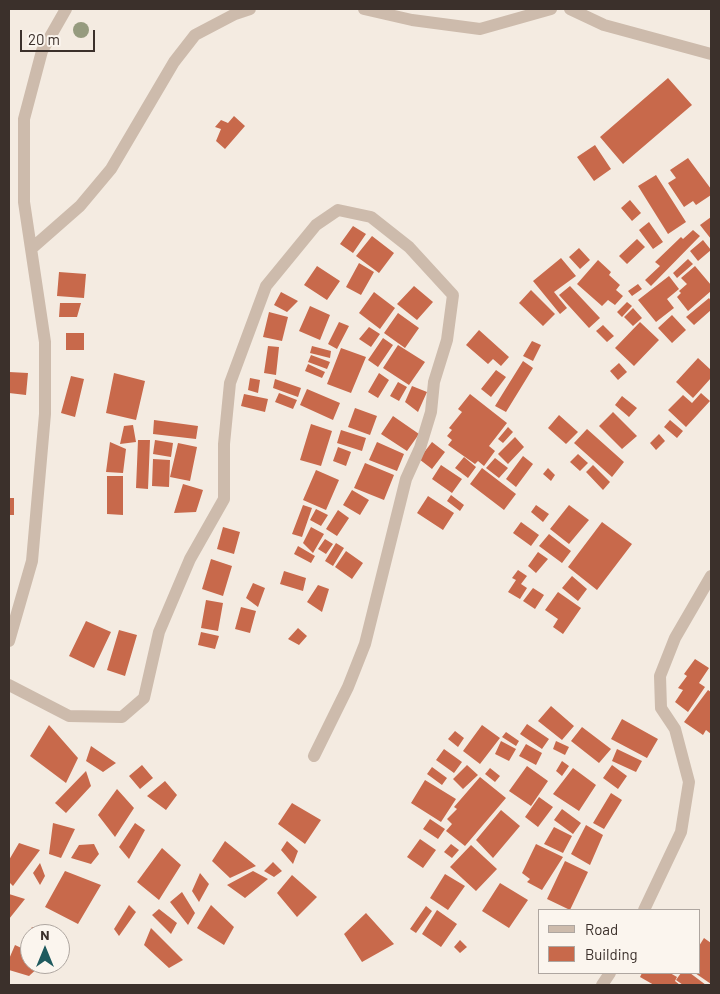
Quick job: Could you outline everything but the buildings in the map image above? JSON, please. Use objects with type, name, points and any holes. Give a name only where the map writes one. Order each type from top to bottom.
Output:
[{"type":"street","points":[[9,640],[32,561],[46,414],[45,342],[24,202],[24,119],[42,51],[66,9]]},
{"type":"street","points":[[31,249],[80,206],[111,168],[174,62],[195,34],[235,14],[250,9]]},
{"type":"street","points":[[364,9],[412,20],[480,29],[551,9]]},
{"type":"street","points":[[570,9],[604,24],[711,54]]},
{"type":"street","points":[[9,685],[69,716],[122,717],[144,698],[160,632],[190,559],[224,499],[224,444],[230,383],[266,286],[316,224],[338,210],[371,217],[409,247],[453,295],[447,340],[434,382],[431,412],[420,448],[406,479],[365,644],[348,687],[314,756]]},
{"type":"street","points":[[644,909],[681,832],[689,782],[675,729],[661,708],[660,676],[675,638],[711,576]]},
{"type":"street","points":[[602,985],[609,974]]}]
